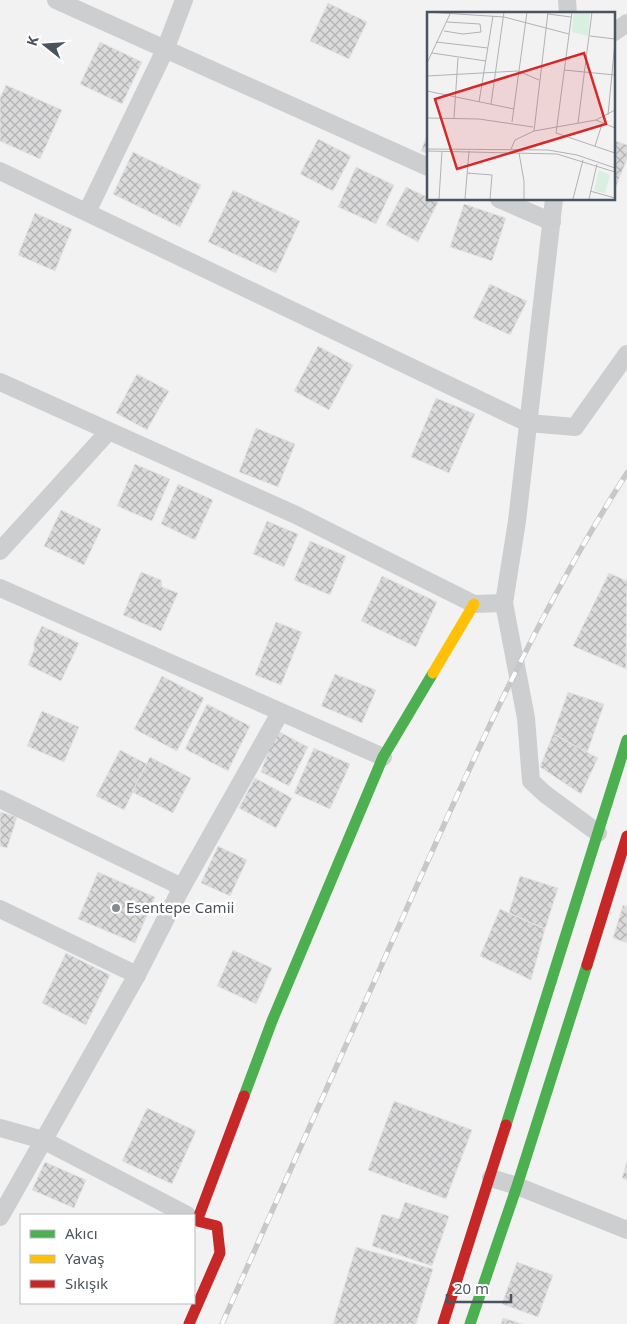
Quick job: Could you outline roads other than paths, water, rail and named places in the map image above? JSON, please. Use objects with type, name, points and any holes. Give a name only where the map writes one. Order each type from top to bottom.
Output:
[{"type":"street","points":[[56,0],[427,167]]},
{"type":"street","points":[[88,212],[165,50],[184,0]]},
{"type":"street","points":[[0,171],[528,423],[575,427],[627,354]]},
{"type":"street","points":[[501,200],[552,222]]},
{"type":"street","points":[[554,200],[517,522],[504,604],[526,718],[531,781],[545,794],[598,833]]},
{"type":"street","points":[[0,382],[296,515],[474,604],[504,604]]},
{"type":"street","points":[[0,551],[108,432]]},
{"type":"street","points":[[0,588],[383,757]]},
{"type":"street","points":[[195,1214],[272,1021],[383,757],[474,604]]},
{"type":"street","points":[[0,1217],[137,975],[182,887],[280,713]]},
{"type":"street","points":[[443,1324],[491,1178],[598,833],[621,775],[627,740]]},
{"type":"street","points":[[0,799],[182,887]]},
{"type":"street","points":[[470,1324],[517,1186],[627,836]]},
{"type":"street","points":[[0,909],[137,975]]},
{"type":"street","points":[[0,1128],[43,1140],[185,1214]]},
{"type":"street","points":[[491,1178],[517,1186],[627,1230]]},
{"type":"street","points":[[189,1324],[220,1253],[217,1226],[195,1219]]},
{"type":"railway","points":[[222,1324],[428,860],[506,690],[563,580],[627,473]]},
{"type":"place","name":"Esentepe Camii","points":[[116,908]]}]
